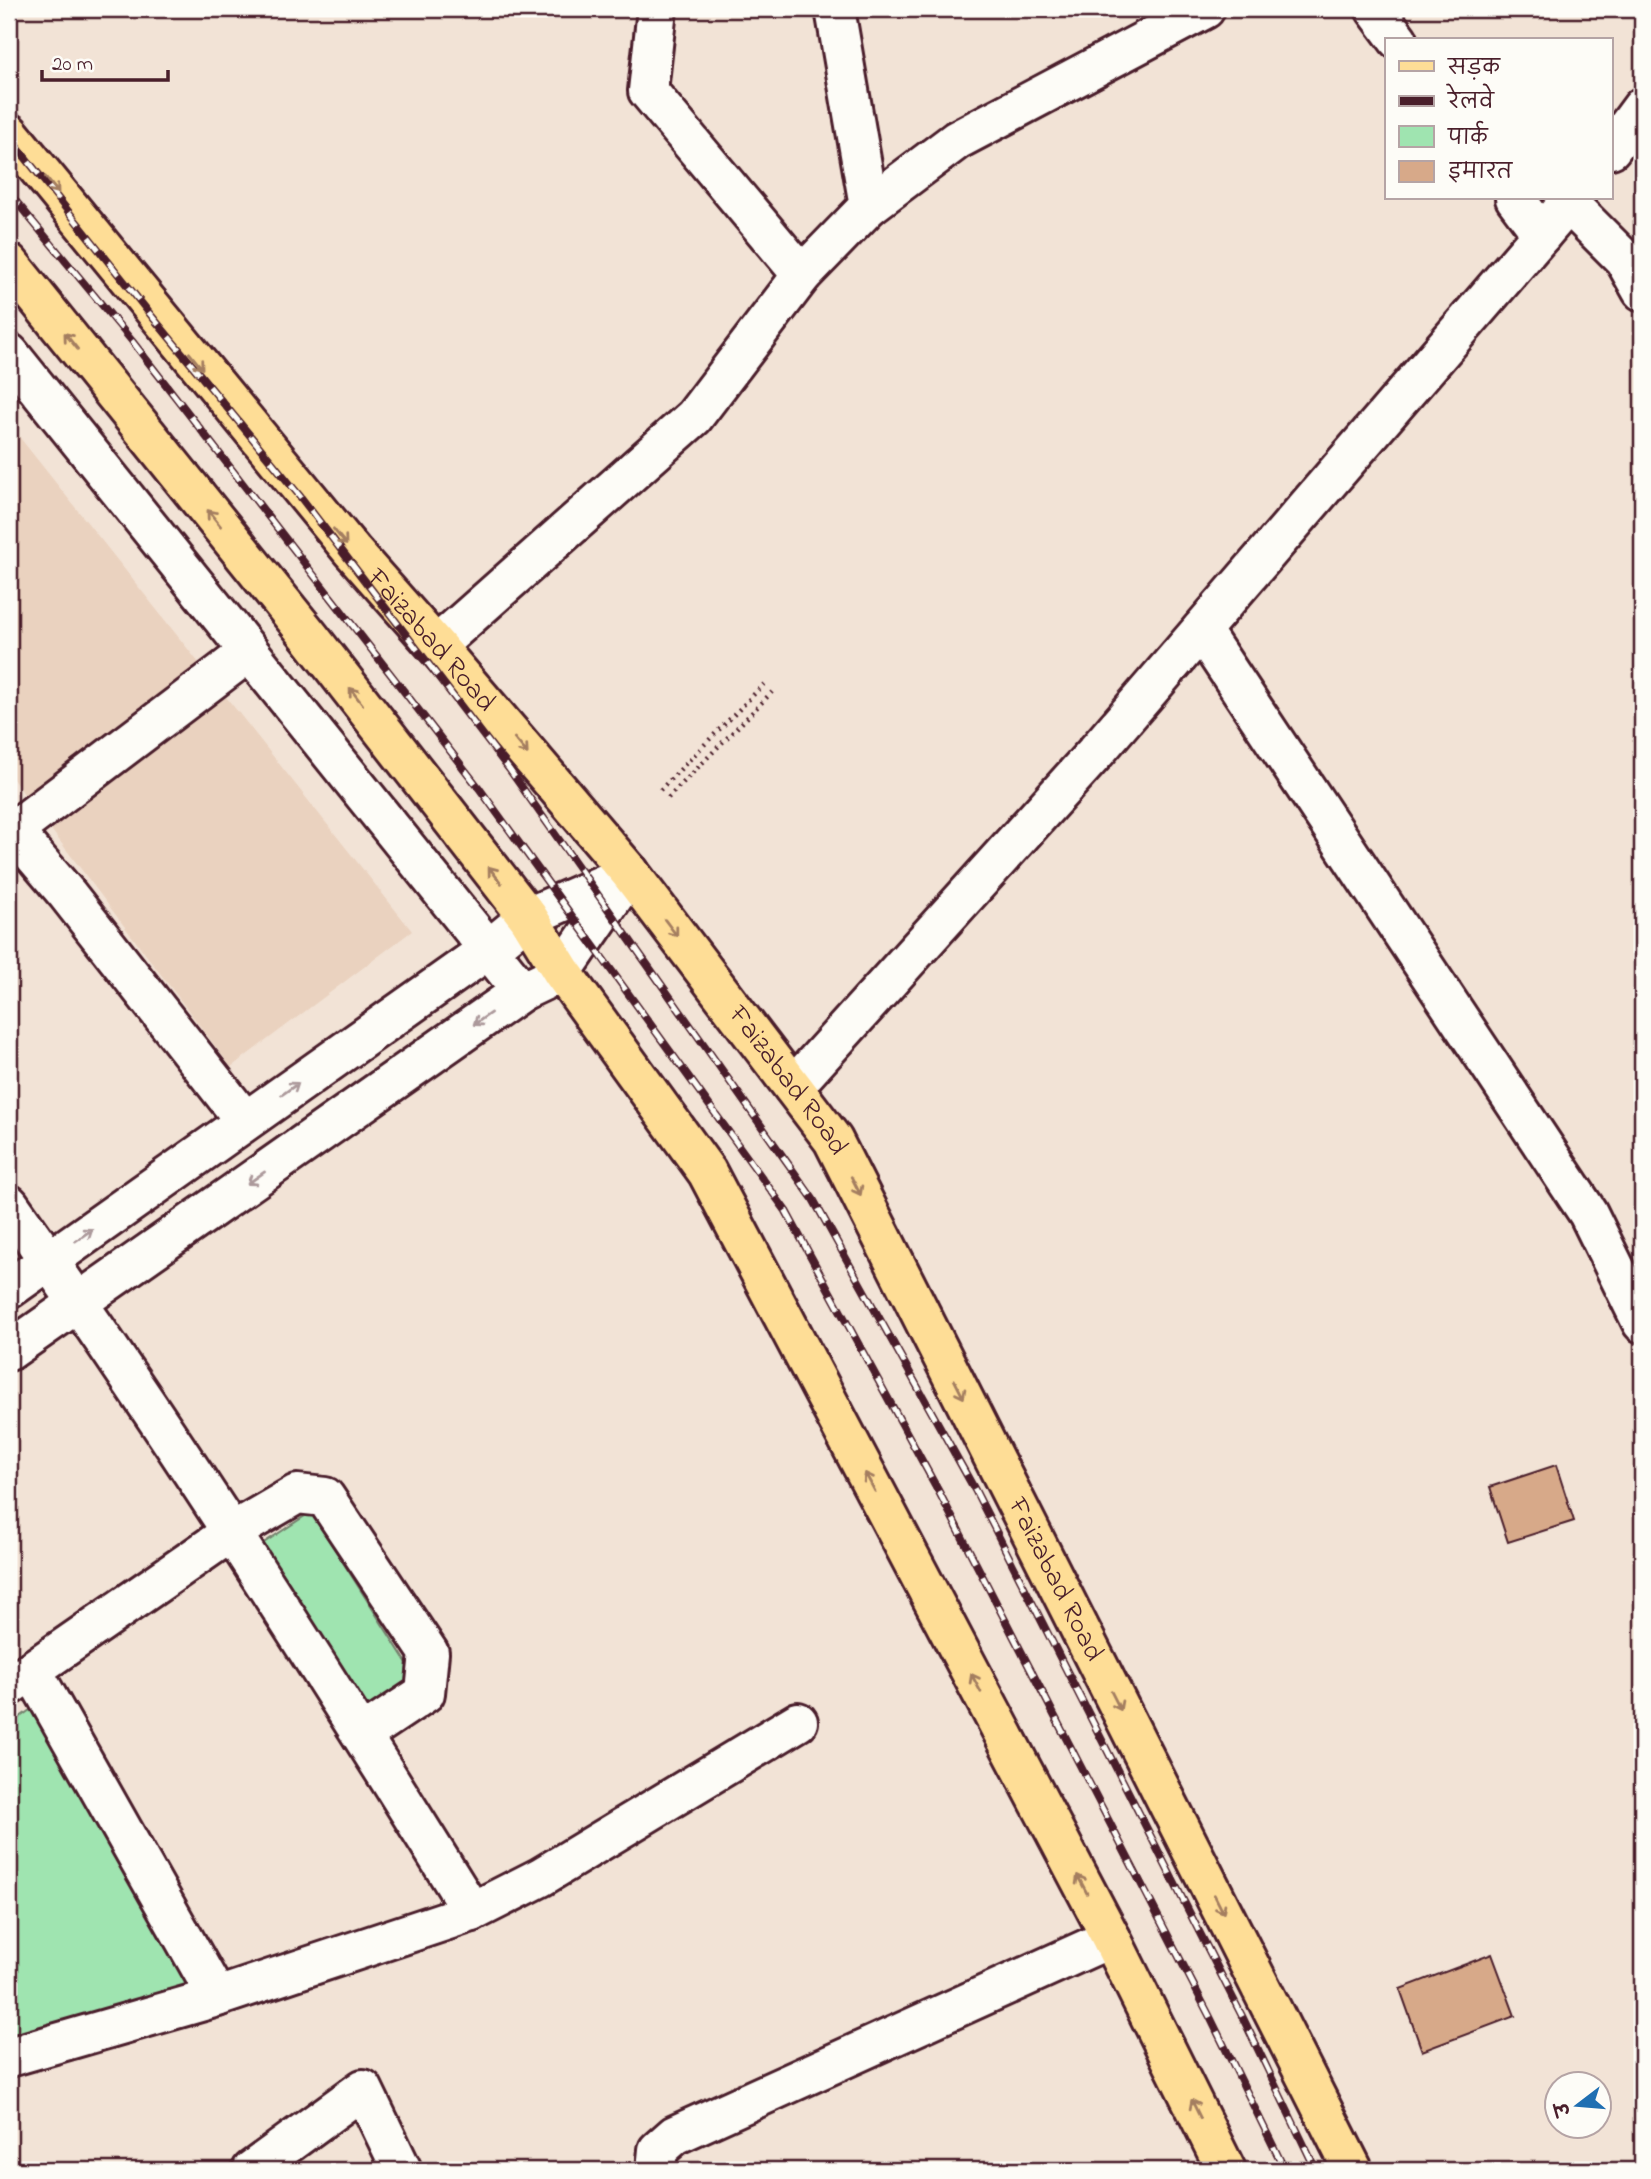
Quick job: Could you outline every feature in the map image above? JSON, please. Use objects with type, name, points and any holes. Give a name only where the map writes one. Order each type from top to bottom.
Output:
[{"type":"main road","name":"Faizabad Road","points":[[9,133],[352,551],[630,873],[833,1139],[1353,2170]]},
{"type":"main road","points":[[9,263],[310,637],[528,917],[562,972],[707,1172],[1111,1938],[1226,2170]]},
{"type":"street","points":[[657,9],[648,91],[802,275]]},
{"type":"street","points":[[835,9],[869,206]]},
{"type":"street","points":[[436,646],[694,417],[802,275],[869,206],[957,140],[1205,9]]},
{"type":"street","points":[[1375,9],[1397,38]]},
{"type":"street","points":[[1612,148],[1642,107]]},
{"type":"street","points":[[1516,200],[1542,234]]},
{"type":"street","points":[[793,1087],[1095,753],[1571,201],[1624,259],[1642,291]]},
{"type":"street","points":[[9,353],[522,991]]},
{"type":"street","points":[[1201,630],[1588,1213],[1642,1323]]},
{"type":"street","points":[[245,1121],[67,894],[11,829],[249,652]]},
{"type":"street","points":[[9,1289],[489,949],[528,917],[630,873]]},
{"type":"street","points":[[9,1351],[522,991],[562,972],[630,873]]},
{"type":"street","points":[[9,1204],[79,1302],[362,1735],[472,1912]]},
{"type":"street","points":[[217,1997],[21,1678],[230,1533],[297,1494],[325,1497],[429,1653],[425,1693],[362,1735]]},
{"type":"street","points":[[9,2057],[217,1997],[472,1912],[541,1877],[798,1722]]},
{"type":"street","points":[[656,2170],[658,2150],[675,2135],[1111,1938]]},
{"type":"street","points":[[252,2170],[362,2089],[402,2170]]},
{"type":"path","points":[[660,790],[765,683]]},
{"type":"path","points":[[668,798],[772,692]]},
{"type":"shaded area","points":[[9,424],[412,931],[231,1067],[9,774]]},
{"type":"green space","points":[[311,1512],[417,1679],[362,1715],[256,1548]]},
{"type":"green space","points":[[37,1705],[194,1987],[9,2042],[9,1725]]},
{"type":"building","points":[[1556,1465],[1574,1521],[1508,1542],[1490,1487]]},
{"type":"building","points":[[1492,1954],[1515,2016],[1422,2051],[1400,1989]]},
{"type":"railway","points":[[9,137],[299,495],[509,769],[813,1199],[975,1490],[1242,2016],[1316,2170]]},
{"type":"railway","points":[[9,193],[132,341],[479,788],[786,1211],[939,1492],[1210,2017],[1285,2170]]}]
